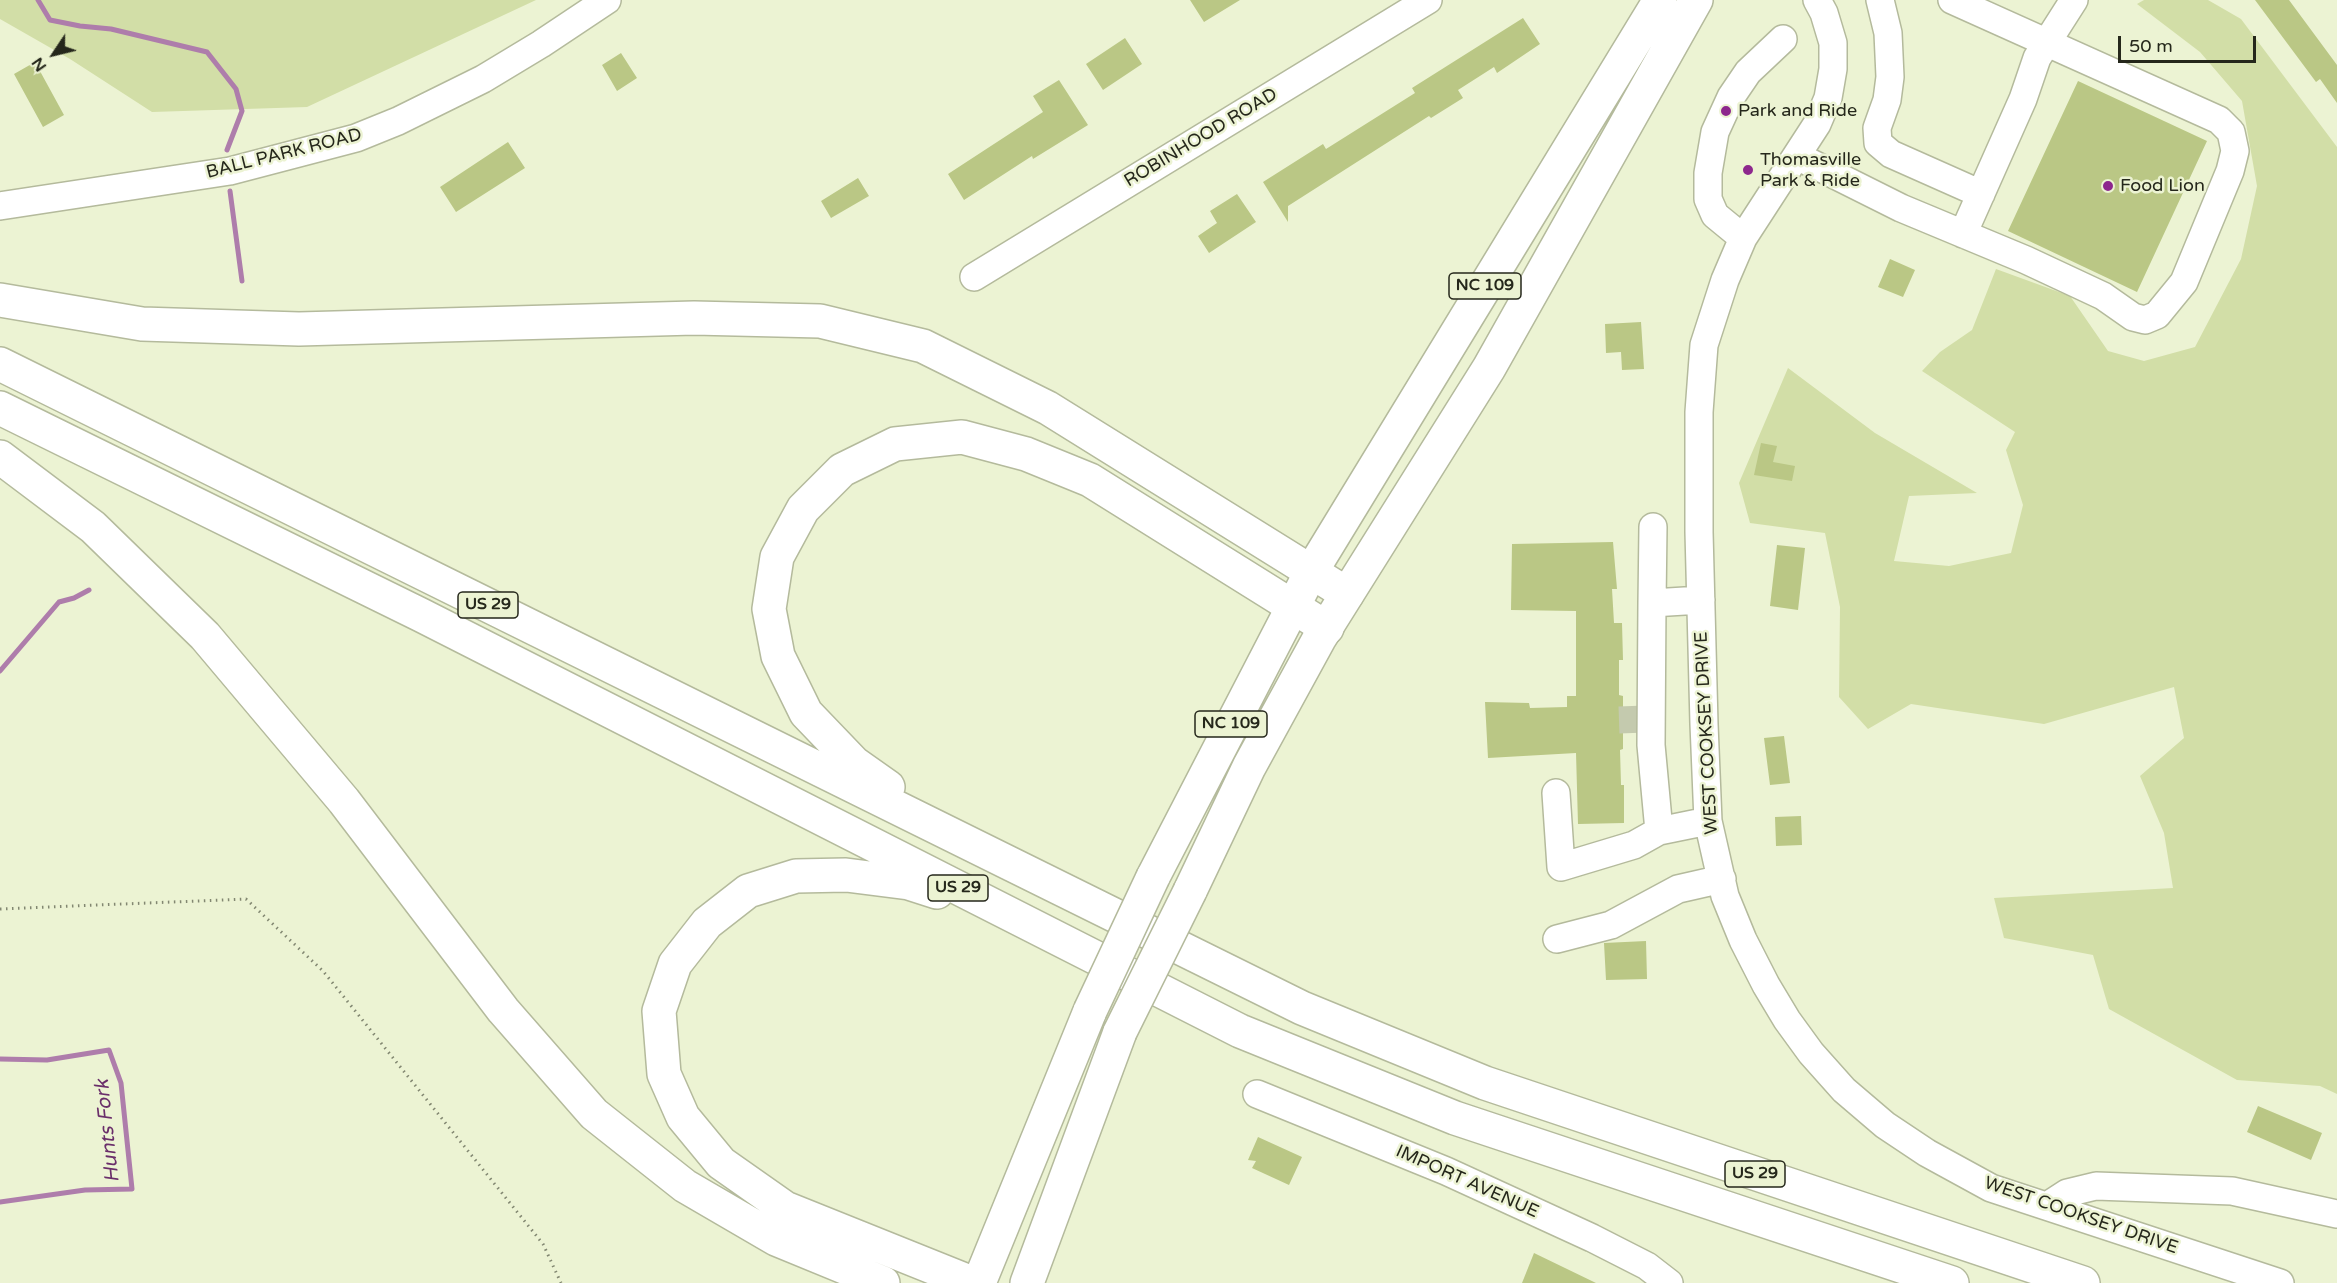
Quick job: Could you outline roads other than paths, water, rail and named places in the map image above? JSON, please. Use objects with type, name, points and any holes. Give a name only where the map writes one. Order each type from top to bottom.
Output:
[{"type":"main road","name":"NC 109","points":[[979,1283],[1090,1011],[1153,877],[1292,606],[1660,0]]},
{"type":"main road","name":"NC 109","points":[[1027,1283],[1120,1032],[1249,767],[1347,594],[1489,368],[1696,0]]},
{"type":"main road","points":[[0,300],[142,324],[299,329],[694,318],[820,321],[923,346],[1048,408],[1347,594]]},
{"type":"main road","name":"US 29","points":[[0,364],[1302,1008],[1485,1083],[2083,1283]]},
{"type":"main road","name":"US 29","points":[[0,408],[421,615],[1240,1031],[1455,1118],[1952,1283]]},
{"type":"main road","points":[[976,848],[854,763],[806,713],[778,656],[769,609],[777,557],[803,509],[842,470],[895,444],[962,437],[1026,454],[1090,480],[1327,628]]},
{"type":"main road","points":[[0,458],[93,527],[205,636],[344,801],[503,1010],[594,1114],[685,1186],[776,1239],[883,1283]]},
{"type":"main road","points":[[972,1283],[785,1208],[721,1162],[683,1117],[664,1074],[659,1011],[675,964],[707,923],[748,891],[796,876],[846,875],[909,884],[1018,918]]},
{"type":"street","name":"BALL PARK ROAD","points":[[0,206],[230,171],[356,138],[398,121],[483,79],[607,0]]},
{"type":"street","name":"ROBINHOOD ROAD","points":[[974,277],[1428,0]]},
{"type":"street","name":"WEST COOKSEY DRIVE","points":[[1817,0],[1833,43],[1833,69],[1828,98],[1817,124],[1743,238],[1725,280],[1704,345],[1699,412],[1701,600],[1708,821],[1725,896],[1743,940],[1766,985],[1811,1053],[1844,1090],[1885,1125],[1962,1174],[1991,1188],[2280,1283]]},
{"type":"street","points":[[1880,0],[1888,33],[1890,77],[1887,100],[1877,128],[1878,143],[1891,154],[1981,194]]},
{"type":"street","points":[[1964,234],[2023,99],[2037,58],[2074,0]]},
{"type":"street","points":[[1797,156],[1901,208],[2103,296],[2133,317],[2145,320],[2157,315],[2184,282],[2230,171],[2235,151],[2231,132],[2219,120],[2046,44],[1959,2]]},
{"type":"street","points":[[1743,238],[1715,215],[1708,199],[1708,173],[1715,132],[1731,97],[1748,72],[1783,39]]},
{"type":"street","points":[[1653,527],[1652,603],[1641,700],[1642,740],[1659,831]]},
{"type":"street","points":[[1652,603],[1701,600]]},
{"type":"street","points":[[1556,793],[1561,867],[1634,845],[1659,831],[1708,821]]},
{"type":"street","points":[[1557,939],[1611,925],[1678,889],[1722,879]]},
{"type":"street","name":"IMPORT AVENUE","points":[[1257,1094],[1498,1194],[1647,1266],[1669,1283]]},
{"type":"street","points":[[2047,1206],[2067,1193],[2096,1186],[2108,1186],[2232,1191],[2337,1214]]},
{"type":"waterway","name":"Hunts Fork","points":[[38,0],[50,20],[111,29],[207,52],[236,89],[242,111],[227,150]]},
{"type":"waterway","name":"Hunts Fork","points":[[230,191],[242,281]]},
{"type":"waterway","name":"Hunts Fork","points":[[0,671],[59,602],[74,598],[89,590]]},
{"type":"waterway","name":"Hunts Fork","points":[[0,1059],[47,1060],[109,1050],[121,1083],[132,1189],[85,1190],[0,1202]]},
{"type":"tunnel","points":[[1632,706],[1633,735]]},
{"type":"place","name":"Park and Ride","points":[[1726,111]]},
{"type":"place","name":"Thomasville Park & Ride","points":[[1748,170]]},
{"type":"place","name":"Food Lion","points":[[2108,186]]}]
